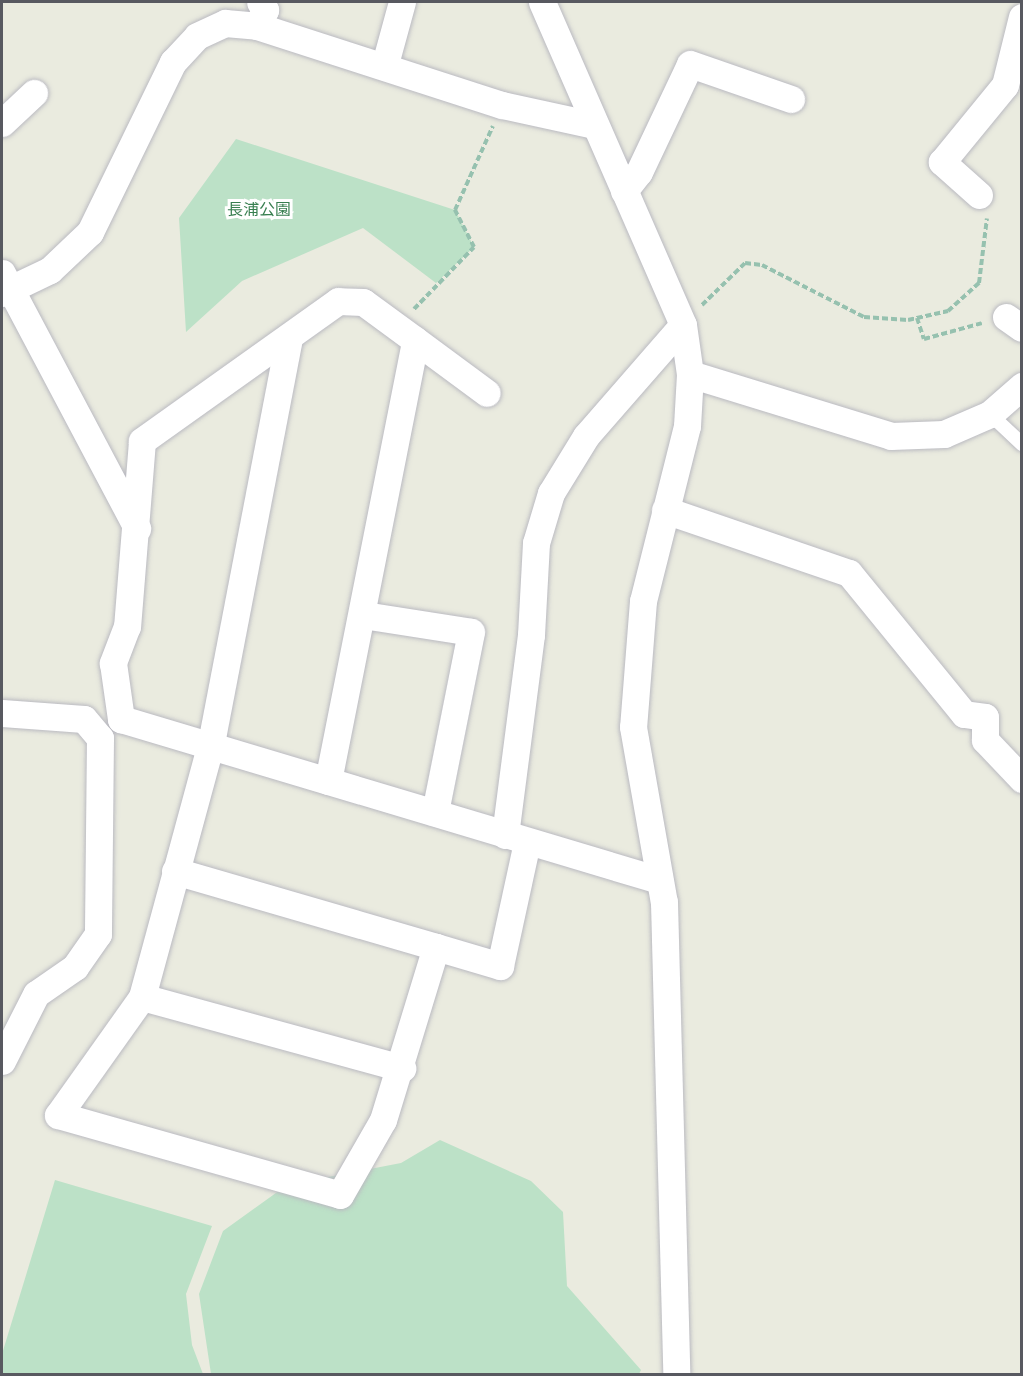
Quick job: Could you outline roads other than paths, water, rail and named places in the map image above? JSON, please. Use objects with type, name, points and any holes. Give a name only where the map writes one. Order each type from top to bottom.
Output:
[{"type":"street","points":[[385,64],[402,2]]},
{"type":"street","points":[[543,2],[594,125],[683,325],[690,374],[687,426],[643,601],[633,727],[659,880],[676,1374]]},
{"type":"street","points":[[138,529],[4,285],[50,270],[90,232],[173,62],[196,36],[225,22],[259,14],[385,64],[502,105],[594,125]]},
{"type":"street","points":[[979,195],[942,162],[1005,85],[1022,17]]},
{"type":"street","points":[[624,191],[639,172],[690,64],[791,99]]},
{"type":"street","points":[[2,123],[34,93]]},
{"type":"street","points":[[487,393],[363,302],[338,301],[142,441],[138,529],[127,626],[113,663],[121,719],[211,743],[516,839],[659,880]]},
{"type":"street","points":[[176,871],[500,966],[516,839],[536,543],[551,493],[586,436],[683,325]]},
{"type":"street","points":[[328,781],[363,615],[406,334]]},
{"type":"street","points":[[289,338],[211,743],[142,997],[58,1115],[340,1195],[383,1120],[402,1068],[436,947]]},
{"type":"street","points":[[690,374],[891,436],[944,434],[990,414],[1022,386]]},
{"type":"street","points":[[665,510],[849,573],[964,714],[985,717],[986,740],[1022,779]]},
{"type":"street","points":[[363,615],[471,632],[435,812]]},
{"type":"street","points":[[2,713],[84,719],[100,738],[98,934],[75,967],[36,994],[2,1061]]},
{"type":"street","points":[[142,997],[402,1068]]},
{"type":"lane","points":[[990,414],[1022,444]]},
{"type":"park label","name":"長浦公園","points":[[259,209]]}]
